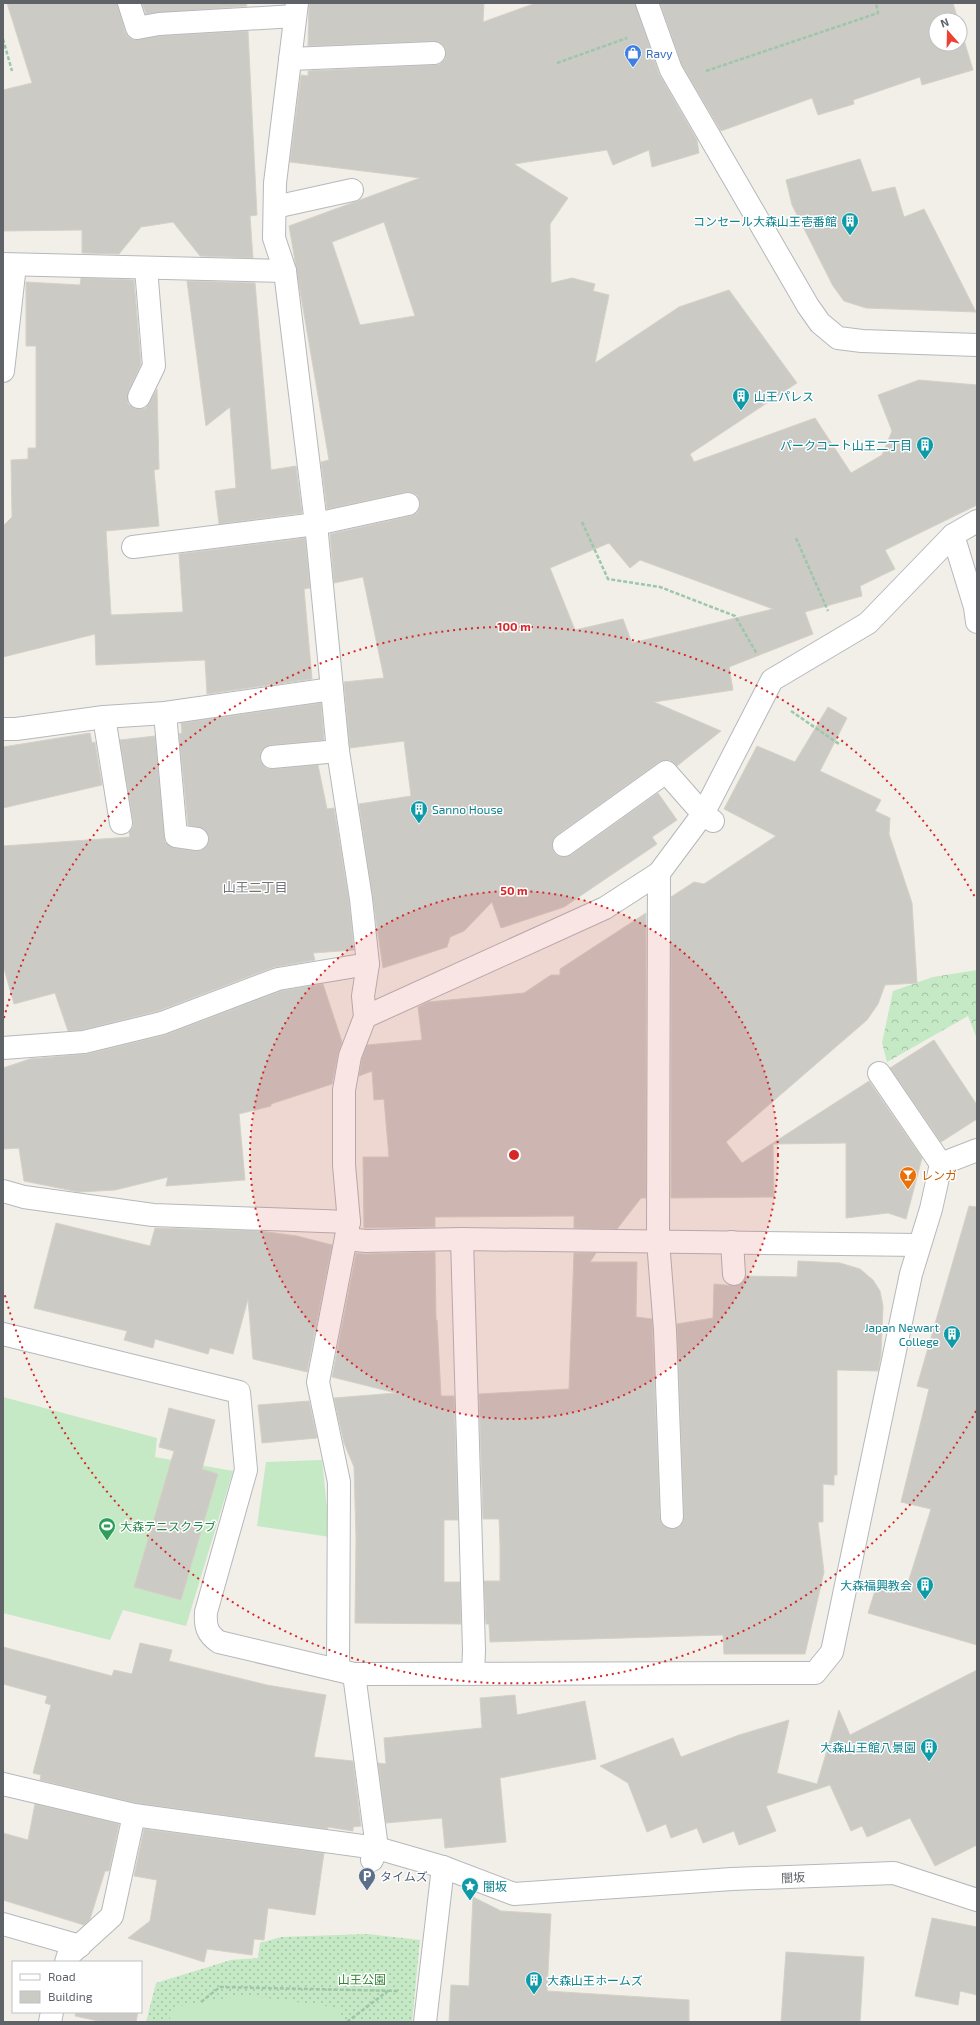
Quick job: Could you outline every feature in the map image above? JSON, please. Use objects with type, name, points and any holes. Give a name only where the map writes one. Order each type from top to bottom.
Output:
[{"type":"street","points":[[129,3],[137,28],[159,24],[296,10],[275,183],[274,238],[285,271],[316,524],[338,751],[361,899],[368,964],[362,996],[365,1017],[350,1056],[344,1090],[340,1164],[347,1231],[318,1382],[339,1482],[346,1672],[374,1855]]},
{"type":"street","points":[[647,3],[671,70],[808,306],[820,323],[838,338],[862,341],[977,345]]},
{"type":"street","points":[[290,59],[434,53]]},
{"type":"street","points":[[275,206],[352,190]]},
{"type":"street","points":[[3,371],[9,265],[285,271]]},
{"type":"street","points":[[140,397],[154,366],[146,268]]},
{"type":"street","points":[[133,547],[316,524],[408,504]]},
{"type":"street","points":[[365,1017],[605,908],[659,873],[708,817],[769,687],[841,639],[868,623],[953,535],[977,522]]},
{"type":"street","points":[[953,535],[975,607],[977,622]]},
{"type":"street","points":[[3,729],[16,729],[104,717],[165,713],[332,689]]},
{"type":"street","points":[[165,713],[176,836],[197,839]]},
{"type":"street","points":[[104,717],[121,823]]},
{"type":"street","points":[[272,757],[338,751]]},
{"type":"street","points":[[564,845],[666,772],[708,817]]},
{"type":"street","points":[[659,873],[658,1241],[665,1330],[672,1517]]},
{"type":"street","points":[[3,1048],[84,1042],[162,1023],[278,979],[368,964]]},
{"type":"street","points":[[3,1334],[239,1392],[246,1470],[206,1612],[207,1632],[219,1642],[346,1672],[473,1674],[815,1673],[832,1652],[911,1274],[931,1209],[942,1164],[879,1073]]},
{"type":"street","points":[[942,1164],[977,1150]]},
{"type":"street","points":[[3,1191],[24,1197],[153,1216],[347,1231],[366,1241],[462,1239],[732,1242],[842,1251],[920,1245]]},
{"type":"street","points":[[462,1239],[474,1650],[473,1674]]},
{"type":"street","points":[[732,1242],[734,1274]]},
{"type":"street","name":"闇坂","points":[[3,1784],[134,1815],[443,1867],[514,1894],[732,1878],[894,1873],[977,1900]]},
{"type":"street","points":[[3,1924],[73,1954],[112,1916],[134,1815]]},
{"type":"street","points":[[425,2022],[443,1867]]},
{"type":"path","points":[[677,81],[878,13],[876,3]]},
{"type":"path","points":[[557,63],[656,27]]},
{"type":"path","points":[[3,39],[12,71]]},
{"type":"path","points":[[582,522],[608,579],[660,587],[736,616],[769,687],[839,744]]},
{"type":"path","points":[[796,538],[841,639]]},
{"type":"path","points":[[201,2002],[220,1986],[415,1991],[429,1987]]},
{"type":"path","points":[[347,2022],[389,1990]]},
{"type":"green space","points":[[977,970],[977,1039],[968,1016],[887,1062],[882,1043],[893,991],[933,977]]},
{"type":"green space","name":"大森テニスクラブ","points":[[3,1397],[157,1438],[155,1457],[233,1471],[186,1626],[123,1610],[110,1640],[3,1613]]},
{"type":"green space","points":[[322,1460],[330,1537],[257,1526],[266,1462]]},
{"type":"green space","name":"山王公園","points":[[367,1934],[420,1940],[412,2022],[146,2022],[156,1983],[231,1960],[258,1958],[260,1943],[281,1937]]},
{"type":"green space","points":[[244,1995],[340,2008],[339,2022],[169,2022],[173,2007]]},
{"type":"building","points":[[7,3],[117,3],[125,32],[128,37],[134,40],[160,36],[248,31],[257,215],[250,216],[253,258],[200,256],[173,222],[141,227],[119,254],[82,253],[82,230],[3,231],[3,90],[32,83]]},
{"type":"building","points":[[142,3],[246,3],[247,6],[146,14]]},
{"type":"building","points":[[309,3],[484,3],[483,22],[536,3],[635,3],[659,74],[697,140],[699,153],[652,167],[649,150],[613,165],[607,150],[514,164],[568,198],[550,224],[551,283],[572,278],[595,284],[593,291],[609,295],[595,363],[679,307],[729,290],[797,383],[690,454],[694,462],[815,418],[851,473],[882,455],[892,431],[878,395],[919,380],[977,385],[977,505],[885,550],[895,569],[860,586],[862,596],[805,612],[813,634],[729,667],[733,690],[654,702],[721,731],[677,766],[670,760],[659,762],[557,835],[553,840],[552,846],[554,852],[558,856],[565,857],[571,855],[658,793],[677,820],[652,837],[657,844],[564,907],[501,928],[492,902],[464,931],[450,937],[447,947],[383,968],[359,804],[411,796],[404,741],[350,748],[344,682],[384,678],[363,577],[334,583],[330,534],[411,516],[417,513],[420,507],[420,502],[417,495],[411,492],[406,492],[327,509],[321,462],[329,460],[289,226],[420,178],[290,162],[301,75],[308,76],[308,71],[435,65],[440,64],[445,59],[446,52],[445,47],[440,42],[433,41],[308,46]],"holes":[[[384,222],[415,316],[360,325],[332,242]],[[609,543],[630,568],[640,560],[773,609],[632,643],[623,619],[575,630],[550,568]]]},
{"type":"building","points":[[660,3],[953,3],[956,12],[928,12],[928,52],[968,52],[973,70],[922,85],[920,77],[853,100],[854,104],[818,115],[812,98],[721,131],[682,65]]},
{"type":"building","name":"コンセール大森山王壱番館","points":[[860,159],[872,192],[895,187],[904,217],[924,209],[976,312],[866,308],[844,301],[833,286],[792,205],[786,180]]},
{"type":"building","points":[[81,278],[134,280],[141,364],[128,392],[128,404],[134,408],[146,408],[157,389],[159,469],[154,470],[159,526],[106,531],[111,615],[183,612],[179,554],[305,538],[310,588],[304,589],[312,679],[207,694],[205,660],[96,665],[95,634],[3,657],[3,526],[12,517],[11,460],[28,459],[28,448],[36,448],[36,346],[26,346],[26,282],[80,285]]},
{"type":"building","points":[[187,281],[255,283],[271,470],[296,466],[302,513],[219,524],[215,491],[236,488],[230,407],[206,426]]},
{"type":"building","points":[[321,703],[324,740],[270,745],[261,751],[260,759],[266,768],[273,769],[318,765],[327,809],[334,808],[349,901],[354,950],[313,953],[315,960],[274,967],[158,1011],[82,1030],[68,1031],[55,993],[14,1004],[3,965],[3,846],[130,837],[129,832],[133,827],[133,821],[120,740],[155,736],[165,842],[174,848],[195,851],[202,850],[207,846],[209,841],[208,834],[204,829],[188,825],[179,734],[182,733],[181,723]]},
{"type":"building","points":[[828,707],[847,718],[820,771],[881,800],[875,811],[890,818],[889,834],[912,903],[917,983],[885,985],[878,1004],[867,1020],[726,1142],[742,1163],[869,1081],[922,1158],[906,1219],[888,1213],[846,1218],[846,1143],[773,1144],[774,1197],[671,1198],[671,897],[694,882],[704,884],[776,836],[724,809],[757,746],[795,762]]},
{"type":"building","points":[[90,733],[92,743],[95,742],[102,785],[3,808],[3,747]]},
{"type":"building","points":[[646,913],[646,1198],[641,1198],[617,1229],[574,1228],[574,1216],[435,1217],[435,1227],[364,1228],[363,1157],[389,1157],[384,1099],[374,1100],[372,1071],[359,1076],[362,1059],[367,1045],[422,1040],[418,1007],[428,1002],[524,993],[551,975],[560,975],[560,969]]},
{"type":"building","points":[[323,984],[342,1042],[332,1084],[271,1104],[271,1106],[239,1114],[245,1180],[166,1186],[168,1177],[115,1190],[79,1192],[24,1181],[19,1148],[3,1149],[3,1068],[30,1059],[87,1054],[165,1035],[281,991]]},
{"type":"building","points":[[934,1040],[977,1105],[977,1119],[941,1142],[890,1068]]},
{"type":"building","points":[[969,1206],[977,1207],[977,1645],[868,1613],[879,1578],[907,1586],[931,1509],[901,1502],[929,1389],[917,1386]]},
{"type":"building","points":[[56,1223],[150,1246],[155,1228],[260,1231],[297,1236],[332,1245],[307,1372],[253,1359],[248,1299],[233,1354],[210,1348],[208,1354],[155,1339],[153,1348],[124,1340],[127,1331],[34,1308]]},
{"type":"building","points":[[435,1252],[436,1320],[441,1396],[454,1396],[458,1520],[444,1520],[444,1582],[460,1582],[461,1624],[355,1623],[356,1539],[354,1467],[344,1443],[334,1398],[396,1393],[332,1377],[356,1253]]},
{"type":"building","points":[[574,1253],[596,1253],[590,1262],[637,1262],[636,1317],[652,1319],[660,1517],[662,1524],[667,1528],[672,1529],[679,1527],[683,1522],[684,1517],[677,1324],[713,1318],[714,1284],[735,1286],[741,1284],[746,1276],[797,1277],[798,1261],[840,1263],[860,1269],[873,1280],[880,1291],[883,1306],[881,1354],[878,1371],[837,1370],[837,1475],[834,1475],[834,1485],[823,1484],[823,1522],[818,1522],[824,1572],[805,1654],[724,1654],[723,1635],[490,1642],[489,1624],[486,1624],[484,1581],[500,1581],[499,1519],[483,1519],[479,1394],[569,1389]]},
{"type":"building","points":[[309,1401],[317,1438],[262,1443],[258,1405]]},
{"type":"building","points":[[169,1408],[215,1420],[202,1469],[218,1474],[181,1600],[134,1587],[174,1451],[159,1447]]},
{"type":"building","points":[[140,1643],[172,1650],[169,1661],[267,1685],[326,1695],[314,1757],[353,1761],[361,1826],[353,1827],[353,1831],[328,1827],[327,1829],[136,1803],[40,1780],[41,1775],[33,1773],[51,1705],[45,1703],[47,1696],[3,1684],[3,1647],[112,1676],[114,1670],[132,1674]]},
{"type":"building","points":[[977,1670],[977,1845],[935,1866],[910,1818],[867,1837],[862,1826],[851,1831],[830,1785],[766,1806],[776,1831],[739,1845],[734,1831],[703,1843],[697,1828],[671,1838],[666,1824],[647,1832],[628,1783],[600,1766],[673,1738],[681,1757],[739,1735],[789,1720],[777,1773],[817,1784],[839,1710],[850,1735]]},
{"type":"building","points":[[515,1695],[517,1715],[585,1701],[596,1759],[500,1778],[506,1842],[445,1848],[442,1818],[386,1823],[378,1763],[386,1764],[384,1738],[482,1728],[480,1698]]},
{"type":"building","points":[[35,1804],[119,1824],[109,1871],[105,1871],[90,1919],[84,1925],[3,1900],[3,1833],[28,1840]]},
{"type":"building","points":[[144,1829],[324,1853],[315,1915],[268,1908],[264,1940],[254,1939],[252,1955],[207,1949],[204,1962],[128,1938],[150,1921],[157,1880],[134,1876]]},
{"type":"building","points":[[473,1897],[501,1911],[551,1914],[547,1991],[689,2000],[689,2022],[449,2022],[451,1985],[469,1986]]},
{"type":"building","points":[[932,1918],[977,1927],[977,1995],[960,1991],[958,2005],[915,1996]]},
{"type":"building","points":[[786,1952],[864,1957],[860,2022],[781,2022]]},
{"type":"building","points":[[76,2013],[138,2013],[136,2022],[103,2022],[75,2016]]},
{"type":"place","name":"Ravy","points":[[633,68]]},
{"type":"place","name":"コンセール大森山王壱番館","points":[[850,236]]},
{"type":"place","name":"山王パレス","points":[[741,411]]},
{"type":"place","name":"パークコート山王二丁目","points":[[925,460]]},
{"type":"place","name":"Sanno House","points":[[419,824]]},
{"type":"place","name":"レンガ","points":[[908,1190]]},
{"type":"place","name":"Japan Newart College","points":[[952,1349]]},
{"type":"place","name":"大森テニスクラブ","points":[[107,1541]]},
{"type":"place","name":"大森福興教会","points":[[925,1600]]},
{"type":"place","name":"大森山王館八景園","points":[[929,1762]]},
{"type":"place","name":"タイムズ","points":[[367,1891]]},
{"type":"place","name":"闇坂","points":[[470,1901]]},
{"type":"place","name":"大森山王ホームズ","points":[[534,1995]]},
{"type":"district","name":"山王二丁目","points":[[255,887]]}]
